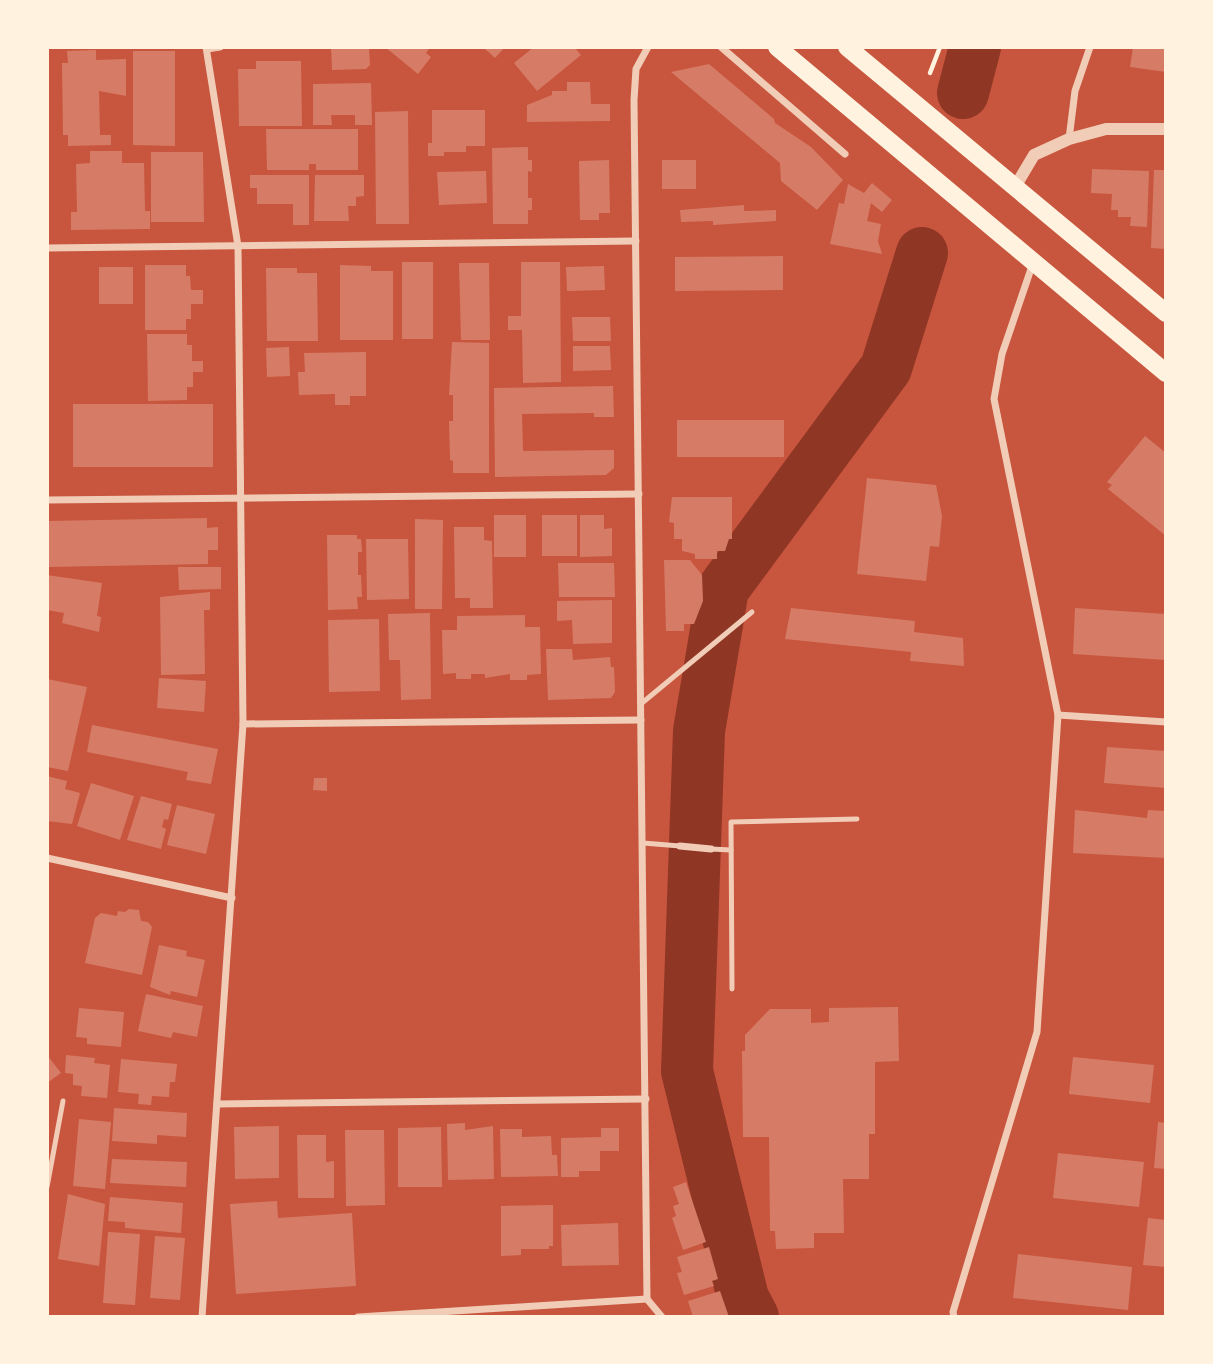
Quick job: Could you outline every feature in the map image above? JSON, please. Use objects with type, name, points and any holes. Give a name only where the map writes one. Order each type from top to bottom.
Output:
[{"type":"main road","points":[[778,47],[1166,373]]},
{"type":"main road","points":[[847,47],[1166,313]]},
{"type":"street","points":[[202,1317],[243,724],[238,246],[206,48],[220,47]]},
{"type":"street","points":[[649,47],[639,60],[634,79],[647,1299],[662,1317]]},
{"type":"street","points":[[721,47],[845,154]]},
{"type":"street","points":[[1069,139],[1074,91],[1090,47]]},
{"type":"street","points":[[1015,187],[1034,155],[1069,139],[1106,129],[1166,129]]},
{"type":"street","points":[[47,248],[636,241]]},
{"type":"street","points":[[954,1317],[953,1312],[1037,1032],[1059,715],[994,399],[1002,354],[1034,263]]},
{"type":"street","points":[[47,500],[639,494]]},
{"type":"street","points":[[1059,715],[1166,722]]},
{"type":"street","points":[[243,724],[641,720]]},
{"type":"street","points":[[681,846],[712,849]]},
{"type":"street","points":[[47,858],[232,898]]},
{"type":"street","points":[[217,1104],[646,1099]]},
{"type":"street","points":[[358,1317],[647,1299]]},
{"type":"lane","points":[[642,703],[752,612]]},
{"type":"lane","points":[[733,989],[731,822],[857,819]]},
{"type":"lane","points":[[643,843],[681,846]]},
{"type":"lane","points":[[712,849],[731,850]]},
{"type":"lane","points":[[47,1187],[63,1101]]},
{"type":"path","points":[[930,73],[940,47]]},
{"type":"building","points":[[331,47],[369,47],[370,65],[366,69],[332,70]]},
{"type":"building","points":[[385,47],[430,47],[426,53],[431,57],[418,74]]},
{"type":"building","points":[[483,47],[505,47],[495,58]]},
{"type":"building","points":[[534,47],[574,47],[581,55],[537,91],[514,63]]},
{"type":"building","points":[[1133,47],[1166,47],[1166,72],[1130,67]]},
{"type":"building","points":[[96,50],[96,60],[126,59],[126,96],[99,91],[100,135],[111,135],[111,145],[68,146],[68,135],[63,135],[62,63],[68,63],[67,51]]},
{"type":"building","points":[[133,51],[175,51],[175,146],[133,145]]},
{"type":"building","points":[[256,61],[301,61],[302,126],[239,126],[238,69],[256,69]]},
{"type":"building","points":[[709,64],[774,119],[775,123],[811,147],[843,180],[817,210],[781,181],[780,163],[671,72]]},
{"type":"building","points":[[567,82],[590,82],[591,104],[610,104],[610,121],[527,122],[527,105],[552,95],[552,91],[567,91]]},
{"type":"building","points":[[371,83],[372,125],[355,125],[355,115],[331,115],[332,125],[313,125],[313,84]]},
{"type":"building","points":[[432,110],[485,110],[485,146],[466,146],[466,152],[444,152],[444,156],[428,156],[428,143],[432,143]]},
{"type":"building","points":[[408,111],[409,224],[376,224],[375,112]]},
{"type":"building","points":[[266,129],[358,129],[358,170],[316,170],[316,164],[309,164],[309,170],[267,170]]},
{"type":"building","points":[[528,147],[532,172],[528,171],[528,198],[532,198],[532,210],[528,210],[528,224],[493,224],[492,148]]},
{"type":"building","points":[[90,151],[122,151],[122,163],[144,163],[145,211],[150,211],[150,229],[71,230],[71,212],[77,212],[76,164],[90,163]]},
{"type":"building","points":[[151,152],[203,152],[204,222],[151,222]]},
{"type":"building","points":[[609,160],[610,213],[599,213],[599,220],[580,220],[579,161]]},
{"type":"building","points":[[662,160],[696,160],[696,189],[662,189]]},
{"type":"building","points":[[1092,169],[1149,171],[1147,227],[1130,226],[1131,217],[1118,217],[1118,210],[1111,210],[1112,194],[1091,193]]},
{"type":"building","points":[[1154,170],[1166,170],[1166,249],[1151,248]]},
{"type":"building","points":[[486,171],[487,203],[439,205],[437,172]]},
{"type":"building","points":[[250,175],[309,175],[309,225],[293,225],[293,204],[257,204],[257,188],[250,188]]},
{"type":"building","points":[[315,175],[364,175],[364,196],[356,197],[356,206],[348,206],[349,221],[314,221]]},
{"type":"building","points":[[872,183],[892,200],[882,212],[871,203],[867,221],[881,224],[878,241],[882,254],[830,244],[839,203],[844,204],[848,184],[864,193]]},
{"type":"building","points":[[744,205],[744,211],[776,210],[776,221],[713,225],[713,221],[681,222],[680,210]]},
{"type":"building","points":[[783,256],[783,290],[675,291],[675,257]]},
{"type":"building","points":[[402,262],[433,262],[433,339],[402,339]]},
{"type":"building","points":[[521,262],[560,262],[561,382],[523,383],[522,330],[508,330],[508,316],[521,316]]},
{"type":"building","points":[[459,263],[489,263],[490,340],[461,340]]},
{"type":"building","points":[[145,265],[186,265],[186,276],[190,276],[191,290],[203,290],[203,304],[191,304],[191,319],[186,319],[186,330],[145,330]]},
{"type":"building","points":[[340,265],[371,266],[371,271],[393,271],[393,340],[340,340]]},
{"type":"building","points":[[604,266],[605,290],[567,291],[566,267]]},
{"type":"building","points":[[99,267],[133,267],[133,304],[99,304]]},
{"type":"building","points":[[266,268],[297,268],[297,273],[317,273],[318,341],[267,341]]},
{"type":"building","points":[[572,317],[610,317],[611,341],[573,341]]},
{"type":"building","points":[[147,334],[187,334],[187,345],[192,345],[192,361],[203,361],[203,372],[193,372],[193,387],[187,387],[187,400],[148,401]]},
{"type":"building","points":[[452,342],[489,343],[489,473],[453,473],[449,421],[453,421],[453,395],[449,395]]},
{"type":"building","points":[[573,346],[610,346],[611,370],[573,371]]},
{"type":"building","points":[[289,347],[290,376],[267,377],[266,348]]},
{"type":"building","points":[[366,352],[366,396],[350,396],[350,405],[335,405],[335,394],[299,395],[298,372],[305,372],[304,353]]},
{"type":"building","points":[[613,386],[614,417],[594,417],[594,413],[522,414],[523,451],[614,450],[614,468],[606,475],[495,477],[494,388]]},
{"type":"building","points":[[73,404],[213,404],[213,467],[73,467]]},
{"type":"building","points":[[677,420],[784,420],[784,457],[677,457]]},
{"type":"building","points":[[1145,436],[1166,453],[1166,536],[1108,489],[1112,485],[1107,482]]},
{"type":"building","points":[[867,478],[936,485],[942,516],[939,547],[930,546],[926,581],[857,574]]},
{"type":"building","points":[[672,497],[732,497],[732,539],[729,539],[725,551],[717,551],[717,559],[695,559],[695,554],[682,551],[682,539],[674,539],[674,523],[669,522]]},
{"type":"building","points":[[494,515],[526,515],[526,557],[494,557]]},
{"type":"building","points":[[542,515],[577,515],[577,556],[542,556]]},
{"type":"building","points":[[580,515],[604,515],[604,529],[612,528],[612,556],[580,557]]},
{"type":"building","points":[[207,518],[207,528],[218,527],[218,550],[208,550],[208,564],[48,567],[47,521]]},
{"type":"building","points":[[415,519],[443,520],[442,609],[415,609]]},
{"type":"building","points":[[454,527],[484,527],[484,540],[492,541],[493,608],[470,608],[470,598],[455,598]]},
{"type":"building","points":[[327,535],[357,535],[357,539],[361,539],[358,575],[361,575],[362,597],[357,597],[358,609],[328,610]]},
{"type":"building","points":[[366,539],[408,539],[409,599],[367,600]]},
{"type":"building","points":[[664,560],[690,560],[702,575],[703,601],[694,624],[684,624],[684,631],[666,631]]},
{"type":"building","points":[[558,563],[614,563],[615,597],[559,597]]},
{"type":"building","points":[[178,567],[221,567],[221,589],[179,590]]},
{"type":"building","points":[[47,575],[102,583],[97,616],[101,617],[99,632],[62,623],[64,613],[47,610]]},
{"type":"building","points":[[210,592],[210,610],[204,610],[205,674],[161,675],[160,597]]},
{"type":"building","points":[[612,600],[612,643],[573,644],[572,620],[557,621],[557,601]]},
{"type":"building","points":[[791,608],[915,621],[914,632],[963,638],[964,666],[910,661],[911,652],[785,639]]},
{"type":"building","points":[[1075,608],[1166,614],[1166,660],[1073,654]]},
{"type":"building","points":[[430,613],[431,699],[401,700],[400,660],[389,660],[388,614]]},
{"type":"building","points":[[525,615],[525,627],[540,627],[541,674],[527,675],[527,680],[510,680],[510,674],[485,678],[485,674],[471,674],[471,679],[456,679],[456,673],[443,674],[442,630],[457,630],[457,616]]},
{"type":"building","points":[[379,619],[380,691],[329,692],[328,620]]},
{"type":"building","points":[[546,649],[572,649],[573,660],[610,657],[611,667],[614,667],[615,692],[611,698],[548,700]]},
{"type":"building","points":[[159,678],[206,681],[204,712],[157,708]]},
{"type":"building","points":[[47,679],[87,687],[68,771],[47,767]]},
{"type":"building","points":[[92,725],[218,749],[211,784],[186,780],[188,772],[87,752]]},
{"type":"building","points":[[1107,747],[1166,751],[1166,788],[1104,783]]},
{"type":"building","points":[[47,776],[67,781],[65,789],[80,793],[72,824],[47,821]]},
{"type":"building","points":[[314,778],[327,778],[327,791],[313,790]]},
{"type":"building","points":[[91,783],[134,796],[120,840],[77,826]]},
{"type":"building","points":[[141,796],[172,804],[168,820],[164,819],[162,827],[166,829],[161,849],[127,840]]},
{"type":"building","points":[[177,805],[215,814],[206,854],[167,845]]},
{"type":"building","points":[[1075,810],[1147,818],[1148,810],[1166,811],[1166,858],[1073,853]]},
{"type":"building","points":[[129,909],[139,910],[141,921],[148,922],[152,927],[142,975],[85,963],[95,918],[101,913],[117,916],[118,911],[125,912]]},
{"type":"building","points":[[159,945],[187,951],[186,956],[205,960],[197,997],[171,991],[170,995],[150,987]]},
{"type":"building","points":[[146,994],[203,1006],[197,1037],[173,1032],[171,1038],[138,1031]]},
{"type":"building","points":[[898,1007],[899,1061],[875,1062],[875,1134],[869,1134],[869,1179],[843,1179],[844,1233],[814,1233],[814,1248],[776,1249],[775,1231],[770,1231],[769,1137],[743,1137],[742,1051],[745,1051],[745,1035],[770,1009],[811,1009],[811,1023],[829,1022],[829,1008]]},
{"type":"building","points":[[79,1008],[124,1012],[121,1047],[87,1044],[87,1038],[76,1037]]},
{"type":"building","points":[[47,1055],[61,1073],[47,1083]]},
{"type":"building","points":[[66,1055],[95,1058],[94,1063],[110,1065],[107,1098],[81,1096],[82,1086],[73,1085],[73,1074],[65,1073]]},
{"type":"building","points":[[1073,1057],[1154,1065],[1150,1103],[1069,1094]]},
{"type":"building","points":[[121,1059],[177,1064],[175,1082],[170,1082],[169,1097],[152,1096],[151,1105],[138,1104],[139,1094],[118,1092]]},
{"type":"building","points":[[114,1108],[187,1113],[186,1137],[157,1135],[157,1144],[112,1141]]},
{"type":"building","points":[[79,1119],[111,1122],[105,1189],[73,1186]]},
{"type":"building","points":[[1158,1122],[1166,1123],[1166,1169],[1154,1168]]},
{"type":"building","points":[[465,1123],[465,1130],[493,1126],[494,1179],[448,1180],[447,1124]]},
{"type":"building","points":[[279,1126],[279,1178],[235,1179],[234,1127]]},
{"type":"building","points":[[441,1127],[442,1187],[398,1187],[398,1128]]},
{"type":"building","points":[[601,1128],[619,1128],[619,1151],[600,1151],[600,1171],[579,1171],[579,1177],[561,1177],[561,1138],[601,1137]]},
{"type":"building","points":[[500,1129],[522,1129],[522,1137],[551,1136],[552,1155],[557,1155],[558,1176],[501,1177]]},
{"type":"building","points":[[345,1130],[384,1130],[385,1205],[346,1206]]},
{"type":"building","points":[[297,1135],[326,1135],[326,1162],[334,1161],[334,1198],[298,1198]]},
{"type":"building","points":[[1058,1153],[1144,1162],[1139,1207],[1053,1198]]},
{"type":"building","points":[[112,1159],[187,1162],[186,1187],[110,1183]]},
{"type":"building","points":[[686,1182],[706,1242],[683,1250],[672,1218],[676,1216],[673,1206],[679,1204],[673,1187]]},
{"type":"building","points":[[68,1194],[105,1204],[99,1266],[58,1259]]},
{"type":"building","points":[[110,1197],[183,1203],[181,1233],[125,1228],[125,1222],[108,1221]]},
{"type":"building","points":[[277,1201],[278,1218],[352,1213],[356,1286],[236,1294],[230,1204]]},
{"type":"building","points":[[553,1205],[553,1246],[549,1246],[549,1249],[521,1249],[521,1255],[501,1256],[501,1206]]},
{"type":"building","points":[[1148,1218],[1166,1220],[1166,1267],[1143,1265]]},
{"type":"building","points":[[618,1223],[619,1265],[562,1266],[561,1225]]},
{"type":"building","points":[[108,1232],[140,1234],[135,1305],[103,1303]]},
{"type":"building","points":[[155,1236],[185,1238],[180,1300],[150,1298]]},
{"type":"building","points":[[709,1247],[718,1279],[712,1281],[714,1286],[684,1295],[677,1273],[682,1272],[677,1257]]},
{"type":"building","points":[[1018,1254],[1132,1267],[1128,1310],[1013,1298]]},
{"type":"building","points":[[720,1291],[729,1317],[693,1317],[688,1301]]},
{"type":"waterway","points":[[963,93],[975,47]]},
{"type":"waterway","points":[[753,1317],[743,1298],[687,1071],[699,731],[723,589],[886,368],[922,253]]}]
